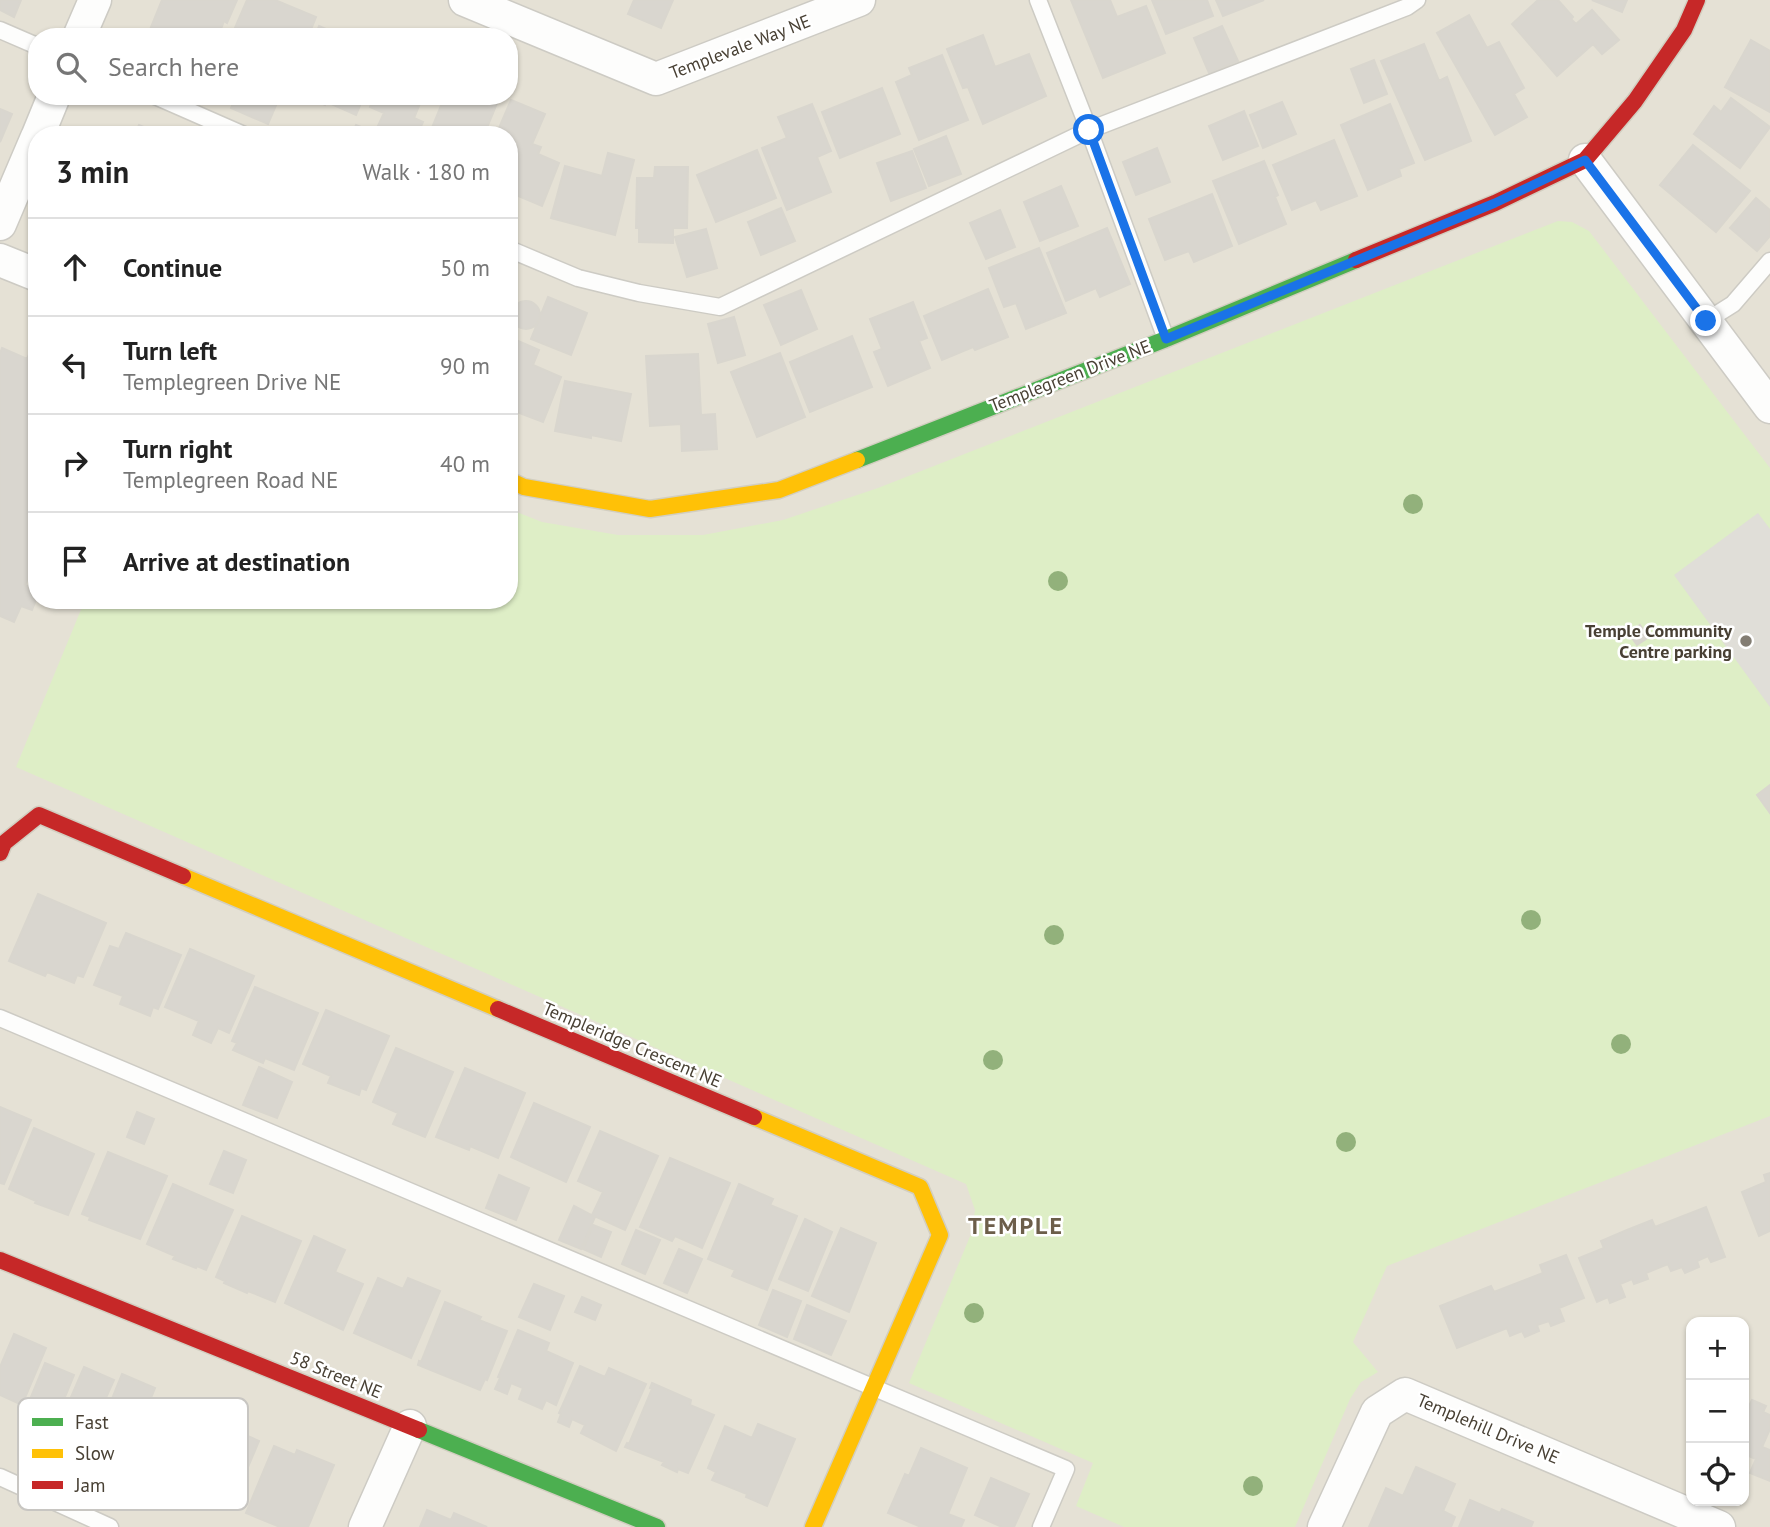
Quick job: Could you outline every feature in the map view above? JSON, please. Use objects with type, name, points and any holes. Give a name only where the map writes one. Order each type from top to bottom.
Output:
[{"type":"street","points":[[83,28],[95,0]]},
{"type":"street","name":"Templevale Way NE","points":[[466,0],[656,79],[859,0]]},
{"type":"street","name":"Templegreen Drive NE","points":[[518,484],[650,509],[779,490],[1166,339],[1495,203],[1585,160],[1642,91],[1684,30],[1697,0]]},
{"type":"street","points":[[41,126],[50,105]]},
{"type":"street","points":[[0,224],[28,157]]},
{"type":"street","points":[[1585,160],[1770,407]]},
{"type":"street","points":[[0,260],[28,271]]},
{"type":"street","name":"Templeridge Crescent NE","points":[[0,853],[5,843],[39,815],[920,1186],[940,1235],[813,1527]]},
{"type":"street","name":"58 Street NE","points":[[0,1260],[657,1527]]},
{"type":"street","name":"Templehill Drive NE","points":[[1324,1527],[1377,1412],[1405,1394],[1719,1527]]},
{"type":"street","points":[[365,1527],[410,1426]]},
{"type":"lane","points":[[1038,0],[1166,339]]},
{"type":"lane","points":[[518,253],[578,278],[639,293],[720,307],[1089,130],[1407,7],[1416,0]]},
{"type":"lane","points":[[0,30],[28,42]]},
{"type":"lane","points":[[176,105],[223,126]]},
{"type":"lane","points":[[1706,321],[1733,304],[1770,261]]},
{"type":"lane","points":[[0,1018],[1066,1469],[1041,1527]]},
{"type":"lane","points":[[0,1477],[18,1485]]},
{"type":"lane","points":[[73,1510],[110,1527]]},
{"type":"shaded area","points":[[0,0],[1770,0],[1770,1527],[0,1527]]},
{"type":"shaded area","name":"Temple Community Centre parking","points":[[1758,513],[1770,529],[1770,707],[1674,575]]},
{"type":"green space","points":[[1558,221],[1572,222],[1589,231],[1770,468],[1770,1116],[1387,1266],[1353,1342],[1378,1372],[1361,1382],[1350,1399],[1295,1527],[1124,1527],[1076,1506],[1093,1463],[909,1383],[971,1234],[975,1210],[966,1184],[16,767],[81,609],[518,609],[518,513],[542,522],[618,535],[703,535],[783,520],[878,488]]},
{"type":"building","points":[[0,0],[21,0],[14,17],[0,10]]},
{"type":"building","points":[[162,0],[237,0],[227,23],[224,21],[221,28],[151,28]]},
{"type":"building","points":[[247,0],[275,0],[316,17],[312,28],[235,28]]},
{"type":"building","points":[[634,0],[673,0],[661,28],[628,14]]},
{"type":"building","points":[[1071,0],[1110,0],[1117,17],[1146,6],[1165,53],[1103,78]]},
{"type":"building","points":[[1152,0],[1207,0],[1213,16],[1166,34]]},
{"type":"building","points":[[1216,0],[1264,0],[1223,16]]},
{"type":"building","points":[[1538,0],[1558,0],[1576,24],[1592,10],[1619,40],[1602,54],[1593,44],[1557,76],[1512,24]]},
{"type":"building","points":[[1592,0],[1627,0],[1622,12]]},
{"type":"building","points":[[1469,15],[1487,48],[1499,42],[1524,88],[1514,94],[1527,117],[1495,135],[1437,33]]},
{"type":"building","points":[[1222,26],[1238,61],[1209,73],[1194,38]]},
{"type":"building","points":[[983,35],[995,67],[1029,54],[1046,96],[983,124],[968,87],[963,88],[947,49]]},
{"type":"building","points":[[1751,40],[1770,51],[1770,112],[1725,87]]},
{"type":"building","points":[[1424,44],[1439,81],[1447,77],[1471,141],[1425,160],[1381,61]]},
{"type":"building","points":[[942,55],[968,120],[919,140],[896,82],[912,75],[909,68]]},
{"type":"building","points":[[1374,60],[1387,94],[1364,103],[1351,69]]},
{"type":"building","points":[[882,88],[900,134],[840,158],[822,112]]},
{"type":"building","points":[[1731,98],[1770,127],[1740,168],[1694,134],[1714,106],[1721,112]]},
{"type":"building","points":[[1282,102],[1296,134],[1263,148],[1250,115]]},
{"type":"building","points":[[518,103],[545,114],[532,144],[541,147],[538,154],[559,163],[542,206],[518,196],[518,126],[500,126],[509,105]]},
{"type":"building","points":[[812,104],[831,151],[817,157],[831,192],[787,210],[762,148],[787,138],[778,117]]},
{"type":"building","points":[[1390,104],[1414,163],[1399,169],[1401,176],[1368,190],[1341,125]]},
{"type":"building","points":[[232,105],[276,105],[268,124],[231,108]]},
{"type":"building","points":[[334,105],[360,105],[356,115]]},
{"type":"building","points":[[419,105],[414,118],[423,122],[421,126],[378,126],[384,113],[370,107]]},
{"type":"building","points":[[441,105],[496,105],[488,126],[433,126]]},
{"type":"building","points":[[0,109],[12,114],[0,142]]},
{"type":"building","points":[[1244,111],[1258,146],[1223,160],[1209,126]]},
{"type":"building","points":[[946,136],[961,174],[929,186],[914,149]]},
{"type":"building","points":[[1334,140],[1357,196],[1321,210],[1316,200],[1292,210],[1273,165]]},
{"type":"building","points":[[1693,145],[1750,191],[1716,232],[1660,185]]},
{"type":"building","points":[[1157,148],[1170,182],[1136,195],[1123,162]]},
{"type":"building","points":[[757,150],[776,198],[716,222],[697,175]]},
{"type":"building","points":[[912,151],[926,188],[891,201],[877,163]]},
{"type":"building","points":[[608,153],[634,160],[615,235],[551,218],[565,166],[602,176]]},
{"type":"building","points":[[1264,161],[1286,224],[1239,244],[1213,181]]},
{"type":"building","points":[[655,167],[688,167],[687,228],[673,228],[673,243],[639,242],[639,228],[636,228],[637,178],[654,178]]},
{"type":"building","points":[[1061,186],[1078,226],[1040,241],[1024,202]]},
{"type":"building","points":[[1212,194],[1232,246],[1194,262],[1189,251],[1165,260],[1149,219]]},
{"type":"building","points":[[1756,198],[1770,210],[1770,236],[1757,251],[1730,228]]},
{"type":"building","points":[[781,208],[795,241],[761,255],[748,222]]},
{"type":"building","points":[[1000,210],[1015,247],[986,259],[970,223]]},
{"type":"building","points":[[1107,228],[1130,284],[1100,297],[1096,288],[1066,301],[1047,253]]},
{"type":"building","points":[[706,229],[717,268],[687,277],[675,237]]},
{"type":"building","points":[[1039,248],[1066,313],[1026,329],[1016,303],[1004,307],[989,268]]},
{"type":"building","points":[[988,289],[1008,337],[942,360],[924,316]]},
{"type":"building","points":[[801,290],[817,329],[781,345],[764,305]]},
{"type":"building","points":[[548,297],[587,313],[571,355],[531,339]]},
{"type":"building","points":[[531,302],[539,310],[536,325],[526,329],[518,326],[518,304]]},
{"type":"building","points":[[913,302],[927,338],[919,341],[930,368],[888,386],[874,352],[882,349],[870,319]]},
{"type":"building","points":[[734,317],[745,355],[718,363],[708,324]]},
{"type":"building","points":[[852,336],[872,387],[810,412],[790,362]]},
{"type":"building","points":[[518,341],[539,350],[533,365],[561,377],[543,422],[518,412]]},
{"type":"building","points":[[2,348],[27,359],[28,357],[28,578],[25,585],[28,586],[28,609],[21,606],[14,622],[0,616]]},
{"type":"building","points":[[780,353],[805,417],[757,437],[731,372]]},
{"type":"building","points":[[698,354],[701,415],[715,414],[717,449],[682,451],[681,424],[650,426],[646,356]]},
{"type":"building","points":[[565,381],[631,394],[621,441],[555,431]]},
{"type":"building","points":[[1640,625],[1649,637],[1637,645],[1629,634]]},
{"type":"building","points":[[1770,785],[1770,813],[1757,795]]},
{"type":"building","points":[[38,894],[106,923],[83,977],[77,975],[74,983],[47,972],[45,976],[9,961]]},
{"type":"building","points":[[126,933],[181,955],[158,1009],[153,1007],[150,1016],[120,1004],[123,996],[94,985],[110,946],[119,949]]},
{"type":"building","points":[[190,949],[254,976],[229,1033],[218,1028],[211,1043],[193,1035],[199,1021],[165,1007]]},
{"type":"building","points":[[255,987],[318,1013],[294,1070],[265,1058],[263,1063],[233,1050],[237,1043],[232,1041]]},
{"type":"building","points":[[326,1010],[389,1036],[366,1090],[361,1088],[359,1095],[328,1083],[331,1076],[303,1064]]},
{"type":"building","points":[[396,1048],[453,1072],[425,1137],[393,1124],[398,1113],[373,1102]]},
{"type":"building","points":[[259,1067],[292,1082],[277,1118],[243,1105]]},
{"type":"building","points":[[465,1068],[525,1093],[498,1158],[470,1146],[469,1150],[436,1137]]},
{"type":"building","points":[[534,1103],[590,1127],[566,1182],[511,1157]]},
{"type":"building","points":[[0,1107],[31,1120],[4,1184],[0,1183]]},
{"type":"building","points":[[137,1112],[154,1119],[144,1144],[127,1137]]},
{"type":"building","points":[[34,1128],[94,1154],[68,1215],[35,1203],[36,1201],[9,1189]]},
{"type":"building","points":[[600,1131],[658,1156],[625,1230],[592,1215],[603,1192],[578,1181]]},
{"type":"building","points":[[224,1151],[246,1160],[233,1193],[210,1184]]},
{"type":"building","points":[[108,1152],[167,1176],[140,1239],[89,1220],[90,1217],[82,1214]]},
{"type":"building","points":[[670,1158],[730,1183],[702,1248],[675,1236],[672,1241],[640,1227]]},
{"type":"building","points":[[1770,1173],[1770,1231],[1759,1236],[1742,1192],[1766,1182],[1764,1175]]},
{"type":"building","points":[[499,1175],[529,1188],[516,1220],[486,1208]]},
{"type":"building","points":[[173,1184],[233,1210],[206,1270],[173,1259],[175,1256],[147,1244]]},
{"type":"building","points":[[739,1184],[773,1199],[770,1205],[797,1216],[767,1290],[732,1276],[735,1270],[708,1259]]},
{"type":"building","points":[[574,1206],[595,1217],[581,1249],[559,1240]]},
{"type":"building","points":[[1706,1207],[1725,1257],[1711,1262],[1708,1256],[1697,1261],[1699,1267],[1685,1273],[1682,1267],[1671,1271],[1668,1264],[1646,1273],[1648,1279],[1634,1284],[1632,1279],[1620,1284],[1625,1297],[1610,1303],[1608,1297],[1597,1302],[1579,1258],[1604,1248],[1601,1241],[1627,1230],[1652,1220],[1655,1227]]},
{"type":"building","points":[[242,1216],[301,1241],[275,1302],[248,1291],[247,1293],[216,1277]]},
{"type":"building","points":[[805,1219],[832,1232],[808,1291],[779,1279]]},
{"type":"building","points":[[593,1225],[611,1232],[601,1257],[583,1249]]},
{"type":"building","points":[[841,1228],[876,1243],[849,1312],[812,1296]]},
{"type":"building","points":[[636,1230],[660,1240],[645,1274],[622,1264]]},
{"type":"building","points":[[314,1236],[345,1250],[335,1272],[363,1284],[343,1330],[285,1303]]},
{"type":"building","points":[[679,1249],[702,1259],[687,1293],[664,1283]]},
{"type":"building","points":[[1566,1255],[1584,1298],[1559,1308],[1564,1321],[1551,1326],[1549,1321],[1537,1325],[1539,1331],[1525,1337],[1522,1331],[1510,1336],[1507,1328],[1457,1348],[1440,1306],[1491,1286],[1494,1292],[1543,1273],[1540,1265]]},
{"type":"building","points":[[378,1278],[403,1289],[408,1278],[440,1291],[411,1358],[354,1333]]},
{"type":"building","points":[[534,1284],[564,1296],[550,1330],[519,1317]]},
{"type":"building","points":[[773,1290],[801,1301],[787,1337],[759,1325]]},
{"type":"building","points":[[582,1297],[601,1305],[595,1320],[575,1312]]},
{"type":"building","points":[[445,1302],[507,1331],[487,1380],[485,1379],[480,1390],[418,1365]]},
{"type":"building","points":[[807,1305],[846,1321],[831,1355],[794,1339]]},
{"type":"building","points":[[518,1330],[549,1343],[546,1351],[573,1363],[556,1405],[546,1400],[542,1409],[519,1399],[523,1388],[511,1383],[507,1394],[495,1389]]},
{"type":"building","points":[[14,1334],[46,1348],[25,1398],[18,1398],[18,1403],[0,1395],[0,1367]]},
{"type":"building","points":[[45,1363],[74,1375],[65,1398],[31,1398]]},
{"type":"building","points":[[580,1366],[605,1377],[609,1368],[646,1384],[616,1451],[581,1433],[585,1425],[572,1419],[569,1427],[558,1422],[559,1413]]},
{"type":"building","points":[[84,1367],[114,1380],[106,1398],[71,1398]]},
{"type":"building","points":[[122,1374],[155,1388],[151,1398],[112,1398]]},
{"type":"building","points":[[652,1383],[691,1400],[690,1405],[714,1415],[688,1473],[678,1469],[677,1472],[662,1465],[664,1462],[625,1447],[629,1444],[652,1389]]},
{"type":"building","points":[[1752,1400],[1766,1406],[1763,1412],[1770,1415],[1770,1429],[1762,1447],[1770,1450],[1770,1481],[1750,1473],[1756,1459],[1749,1456],[1749,1406]]},
{"type":"building","points":[[758,1424],[795,1439],[767,1506],[746,1497],[747,1494],[712,1480],[716,1472],[708,1468],[725,1426],[752,1438]]},
{"type":"building","points":[[248,1436],[259,1441],[248,1467]]},
{"type":"building","points":[[274,1446],[295,1455],[297,1450],[334,1465],[308,1527],[280,1527],[246,1513]]},
{"type":"building","points":[[921,1448],[967,1468],[948,1514],[964,1520],[961,1527],[921,1527],[888,1513],[905,1474],[909,1476]]},
{"type":"building","points":[[1416,1467],[1455,1484],[1443,1511],[1455,1517],[1451,1527],[1369,1527],[1386,1488],[1403,1496]]},
{"type":"building","points":[[991,1478],[1029,1494],[1014,1527],[1002,1527],[975,1515]]},
{"type":"building","points":[[1470,1500],[1500,1513],[1502,1509],[1533,1522],[1531,1527],[1459,1527]]},
{"type":"building","points":[[427,1510],[451,1520],[454,1513],[487,1527],[420,1527]]},
{"type":"traffic: fast","points":[[857,460],[1166,339],[1356,260]]},
{"type":"traffic: fast","points":[[419,1430],[657,1527]]},
{"type":"traffic: slow","points":[[518,484],[650,509],[779,490],[857,460]]},
{"type":"traffic: slow","points":[[183,876],[498,1009]]},
{"type":"traffic: slow","points":[[754,1117],[920,1187],[940,1235],[813,1527]]},
{"type":"traffic: jam","points":[[1356,260],[1495,203],[1585,160],[1635,101],[1684,30],[1697,0]]},
{"type":"traffic: jam","points":[[0,853],[4,843],[39,815],[183,876]]},
{"type":"traffic: jam","points":[[498,1009],[754,1117]]},
{"type":"traffic: jam","points":[[0,1260],[419,1430]]},
{"type":"place","name":"Temple Community Centre parking","points":[[1746,641]]},
{"type":"district","name":"TEMPLE","points":[[1016,1226]]},
{"type":"route","points":[[1089,130],[1166,339],[1495,203],[1585,160],[1706,321]]}]
